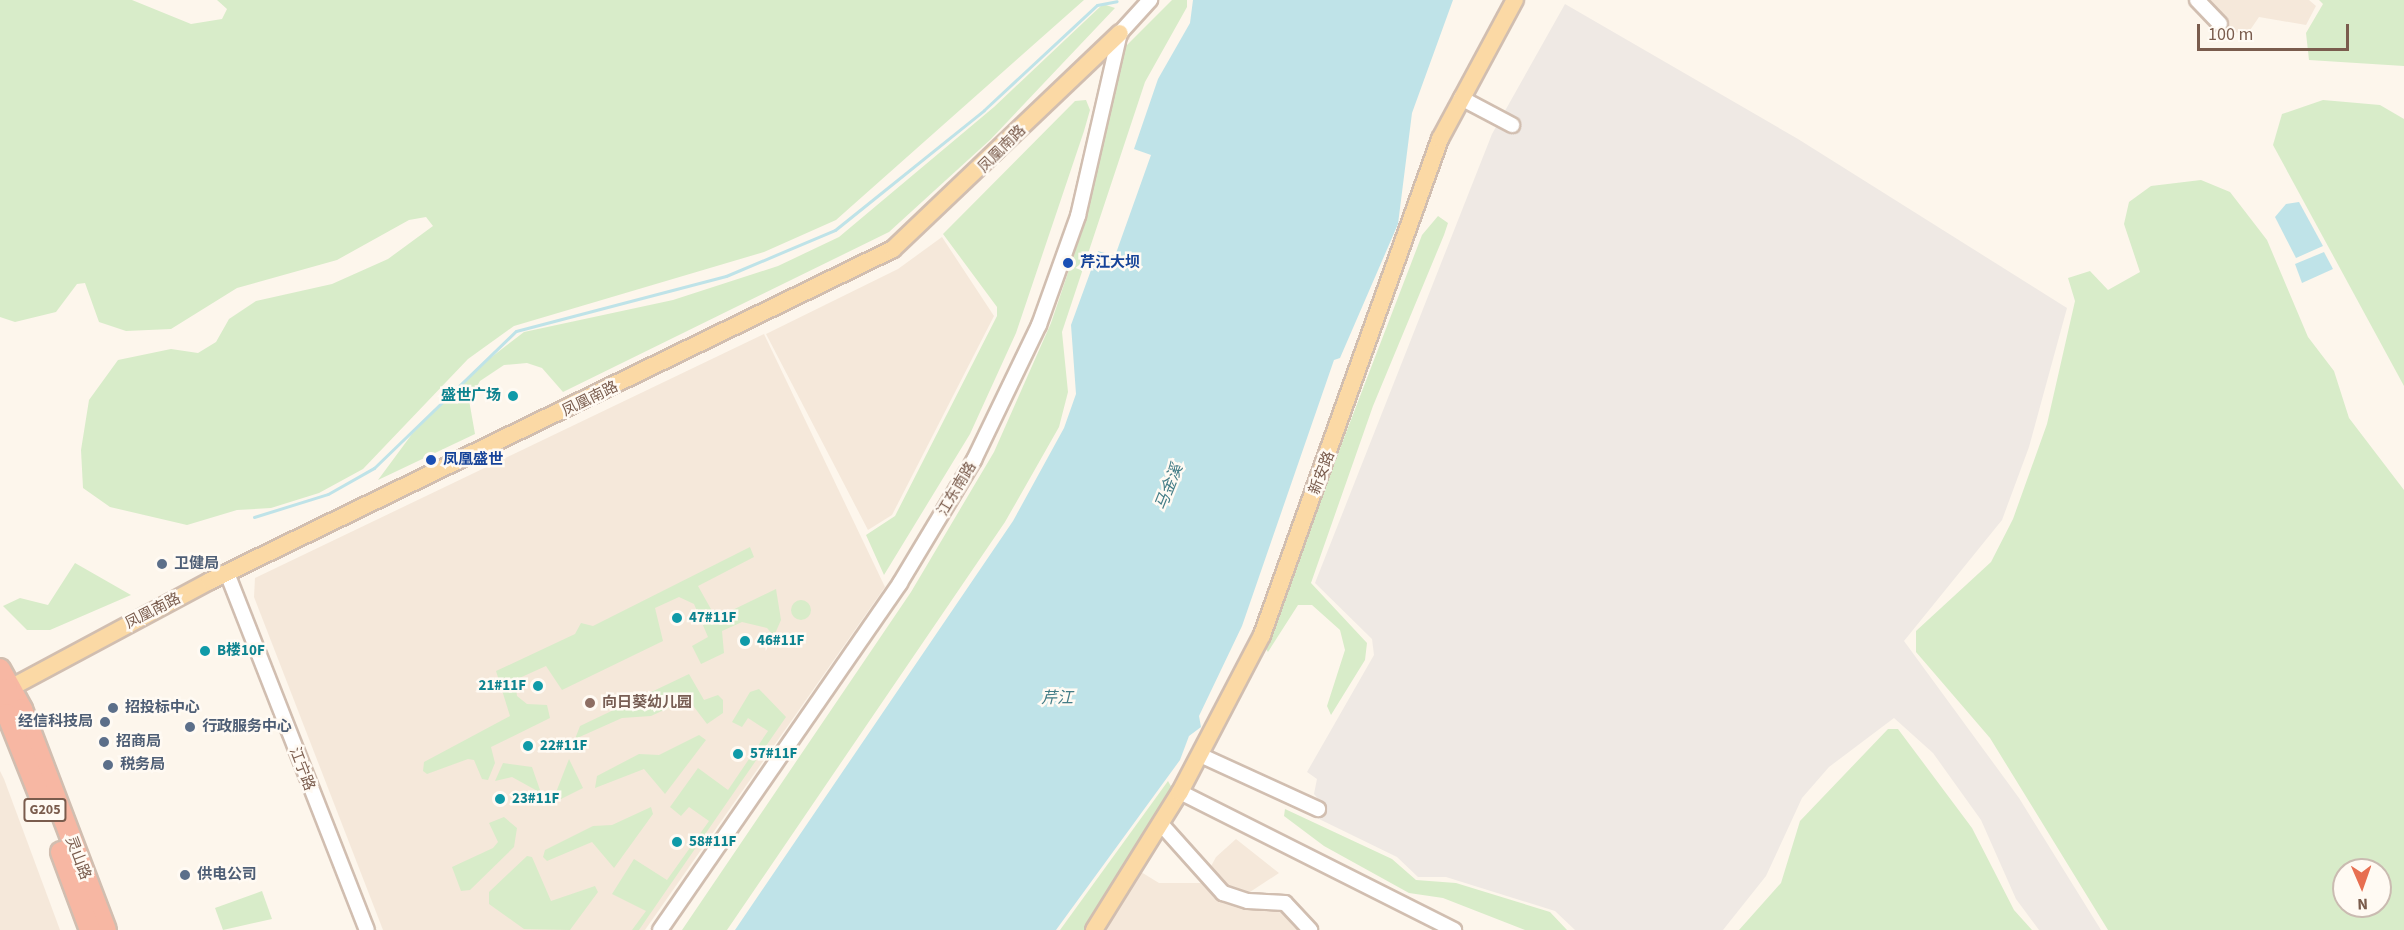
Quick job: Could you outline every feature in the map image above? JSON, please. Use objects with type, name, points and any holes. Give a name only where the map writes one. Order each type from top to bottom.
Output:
[{"type":"highway","name":"灵山路","points":[[0,669],[7,714],[90,930]]},
{"type":"highway","name":"灵山路","points":[[2,691],[22,709],[106,930]]},
{"type":"main road","name":"新安路","points":[[1094,930],[1180,792],[1262,635],[1417,197],[1461,98],[1515,0]]},
{"type":"main road","name":"凤凰南路","points":[[2,691],[227,573],[893,249],[1120,33]]},
{"type":"street","name":"江东南路","points":[[660,930],[900,583],[974,460],[1039,325],[1078,216],[1120,33],[1150,0]]},
{"type":"street","points":[[2197,0],[2220,24]]},
{"type":"street","points":[[1461,98],[1512,125]]},
{"type":"street","name":"江宁路","points":[[227,573],[367,930]]},
{"type":"street","points":[[1200,755],[1318,809]]},
{"type":"street","points":[[1180,792],[1454,930]]},
{"type":"street","points":[[1161,824],[1223,893],[1248,901],[1285,903],[1310,930]]},
{"type":"shaded area","points":[[2198,0],[2309,0],[2316,6],[2306,25],[2259,17],[2246,36],[2226,28]]},
{"type":"shaded area","points":[[1565,4],[1798,139],[2067,308],[2029,447],[2002,520],[1904,641],[2019,798],[2101,930],[2039,930],[2016,899],[1981,820],[1933,753],[1894,718],[1829,767],[1802,798],[1766,876],[1723,930],[1575,930],[1555,911],[1446,877],[1418,877],[1397,857],[1317,818],[1323,805],[1314,794],[1317,779],[1307,772],[1374,655],[1372,639],[1315,583],[1492,134]]},
{"type":"shaded area","points":[[942,237],[994,316],[892,515],[868,530],[766,334],[898,269]]},
{"type":"shaded area","points":[[764,334],[885,587],[645,930],[383,930],[254,597],[255,578]]},
{"type":"shaded area","points":[[0,771],[4,779],[60,930],[0,930]]},
{"type":"shaded area","points":[[1236,839],[1279,873],[1247,894],[1281,909],[1299,930],[1099,930],[1141,872],[1159,883],[1202,883],[1216,857]]},
{"type":"green space","points":[[0,0],[132,0],[191,24],[222,19],[227,9],[217,0],[1084,0],[836,220],[764,252],[514,326],[468,359],[363,469],[319,493],[271,508],[237,510],[187,525],[110,507],[83,488],[81,450],[89,400],[118,360],[171,349],[198,353],[216,342],[229,319],[256,301],[332,284],[388,259],[433,226],[426,217],[409,220],[337,260],[237,288],[171,329],[126,331],[99,322],[85,283],[77,284],[56,312],[15,322],[0,317]]},
{"type":"green space","points":[[1172,0],[1187,0],[1187,7],[1145,82],[1062,332],[1068,392],[1059,427],[1005,522],[727,930],[682,930],[911,592],[994,452],[1051,323],[1081,234],[1126,46]]},
{"type":"green space","points":[[2319,0],[2404,0],[2404,66],[2309,60],[2306,33],[2323,4]]},
{"type":"green space","points":[[1103,4],[1115,8],[991,139],[889,232],[563,392],[542,368],[527,363],[504,365],[480,381],[469,400],[475,434],[378,480],[412,434],[476,369],[524,332],[673,300],[778,266],[839,237],[994,107]]},
{"type":"green space","points":[[1086,100],[1090,110],[1084,131],[1016,333],[970,434],[884,575],[866,535],[895,516],[997,316],[997,307],[943,234],[1075,101]]},
{"type":"green space","points":[[2323,100],[2380,105],[2404,119],[2404,386],[2273,145],[2282,114]]},
{"type":"green space","points":[[2201,180],[2230,192],[2267,240],[2308,337],[2334,371],[2349,418],[2404,490],[2404,930],[2108,930],[1990,738],[1916,652],[1916,631],[1991,562],[2013,519],[2047,424],[2075,301],[2068,278],[2090,271],[2108,290],[2140,272],[2124,224],[2129,202],[2151,186]]},
{"type":"green space","points":[[1438,216],[1448,223],[1444,235],[1373,406],[1311,583],[1367,643],[1365,660],[1331,715],[1327,706],[1345,650],[1340,630],[1312,605],[1298,605],[1268,652],[1264,646],[1422,235]]},
{"type":"green space","points":[[750,547],[754,557],[698,586],[716,618],[776,589],[781,620],[774,636],[767,628],[742,622],[722,631],[724,653],[701,664],[692,646],[708,637],[694,604],[679,597],[655,608],[663,641],[562,690],[546,666],[515,680],[517,696],[527,704],[547,705],[550,718],[491,747],[495,763],[488,780],[482,779],[474,760],[468,759],[427,774],[423,771],[424,762],[510,716],[496,671],[575,634],[581,623],[593,626]]},
{"type":"green space","points":[[75,563],[131,595],[50,630],[27,630],[3,606],[20,598],[48,605]]},
{"type":"green space","points":[[801,600],[808,603],[811,610],[808,617],[801,620],[794,617],[791,610],[794,603]]},
{"type":"green space","points":[[689,674],[704,700],[718,695],[723,700],[723,713],[707,724],[688,699],[651,716],[622,718],[575,739],[580,726]]},
{"type":"green space","points":[[759,689],[786,717],[639,930],[632,930],[646,911],[612,894],[634,859],[667,880],[709,821],[689,807],[681,816],[670,807],[698,768],[728,790],[768,731],[748,718],[742,727],[732,722],[750,692]]},
{"type":"green space","points":[[1888,729],[1898,729],[1972,828],[2014,910],[2032,930],[1739,930],[1781,883],[1800,821]]},
{"type":"green space","points":[[699,735],[706,740],[665,794],[644,769],[595,788],[597,776],[639,754],[659,755]]},
{"type":"green space","points":[[569,759],[583,788],[555,802],[553,800]]},
{"type":"green space","points":[[503,763],[532,767],[541,793],[512,777],[495,781]]},
{"type":"green space","points":[[1168,781],[1172,788],[1088,930],[1060,930]]},
{"type":"green space","points":[[651,807],[653,814],[614,868],[592,842],[547,861],[543,857],[545,850],[593,826],[612,825]]},
{"type":"green space","points":[[1285,809],[1392,859],[1416,880],[1456,883],[1550,912],[1567,930],[1525,930],[1443,898],[1409,893],[1324,846],[1284,816]]},
{"type":"green space","points":[[504,817],[517,828],[514,847],[470,890],[461,891],[452,867],[493,848],[498,842],[489,823]]},
{"type":"green space","points":[[527,856],[532,857],[551,901],[595,886],[598,892],[570,930],[524,929],[489,904],[489,892]]},
{"type":"green space","points":[[262,891],[272,919],[223,930],[215,908]]},
{"type":"water","name":"芹江","points":[[1193,0],[1453,0],[1412,113],[1398,224],[1340,358],[1334,360],[1242,626],[1199,716],[1201,727],[1189,736],[1180,760],[1056,930],[735,930],[1013,521],[1064,428],[1076,394],[1071,325],[1098,251],[1115,256],[1151,155],[1134,149],[1158,79],[1190,23]]},
{"type":"water","points":[[2299,202],[2323,246],[2296,258],[2275,217],[2286,204]]},
{"type":"water","points":[[2324,252],[2333,269],[2302,283],[2295,264]]},
{"type":"waterway","points":[[254,517],[328,494],[374,468],[516,331],[726,276],[835,230],[984,110],[1097,5],[1117,1]]},
{"type":"place","name":"芹江大坝","points":[[1068,263]]},
{"type":"place","name":"盛世广场","points":[[513,396]]},
{"type":"place","name":"凤凰盛世","points":[[431,460]]},
{"type":"place","name":"卫健局","points":[[162,564]]},
{"type":"place","name":"47#11F","points":[[677,618]]},
{"type":"place","name":"46#11F","points":[[745,641]]},
{"type":"place","name":"B楼10F","points":[[205,651]]},
{"type":"place","name":"21#11F","points":[[538,686]]},
{"type":"place","name":"向日葵幼儿园","points":[[590,703]]},
{"type":"place","name":"招投标中心","points":[[113,708]]},
{"type":"place","name":"经信科技局","points":[[105,722]]},
{"type":"place","name":"行政服务中心","points":[[190,727]]},
{"type":"place","name":"招商局","points":[[104,742]]},
{"type":"place","name":"22#11F","points":[[528,746]]},
{"type":"place","name":"57#11F","points":[[738,754]]},
{"type":"place","name":"税务局","points":[[108,765]]},
{"type":"place","name":"23#11F","points":[[500,799]]},
{"type":"place","name":"58#11F","points":[[677,842]]},
{"type":"place","name":"供电公司","points":[[185,875]]},
{"type":"water label","name":"马金溪","points":[[1169,487]]}]
